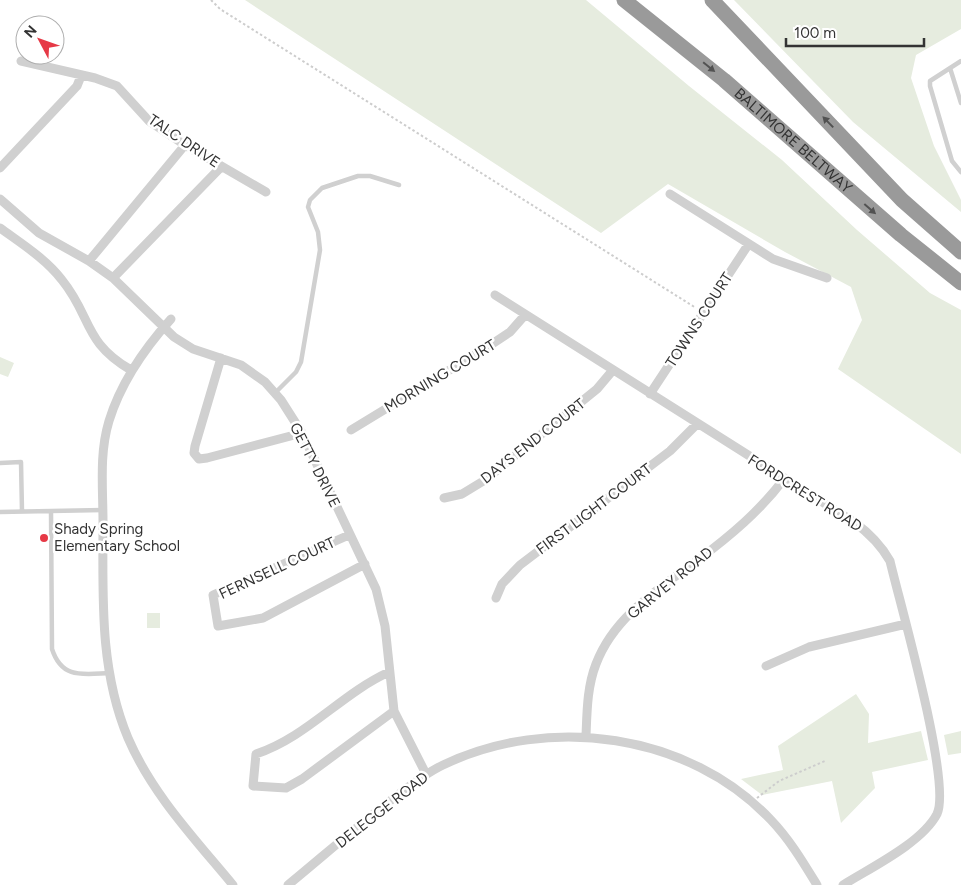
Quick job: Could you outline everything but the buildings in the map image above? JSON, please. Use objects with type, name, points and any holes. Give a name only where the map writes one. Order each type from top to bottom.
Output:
[{"type":"highway","points":[[612,0],[670,37]]},
{"type":"highway","name":"BALTIMORE BELTWAY","points":[[624,0],[775,122],[901,235],[961,283]]},
{"type":"highway","points":[[712,0],[902,200],[961,252]]},
{"type":"highway","points":[[862,157],[896,183],[961,239]]},
{"type":"street","name":"TALC DRIVE","points":[[37,65],[108,82],[117,86],[149,120],[185,145],[266,192]]},
{"type":"street","points":[[0,168],[77,86],[80,76]]},
{"type":"street","points":[[89,261],[185,145]]},
{"type":"street","points":[[113,278],[221,167]]},
{"type":"street","points":[[670,194],[748,245],[773,259],[827,278]]},
{"type":"street","name":"GETTY DRIVE","points":[[0,199],[39,233],[89,261],[113,278],[163,328],[193,349],[240,364],[252,372],[274,393],[302,433],[376,590],[385,626],[394,711],[426,774]]},
{"type":"street","points":[[0,228],[51,268],[73,297],[98,344],[114,360],[131,370]]},
{"type":"street","name":"TOWNS COURT","points":[[650,394],[748,245]]},
{"type":"street","name":"FORDCREST ROAD","points":[[495,295],[854,522],[880,545],[890,561],[906,624],[940,784],[940,805],[934,819],[920,834],[843,885]]},
{"type":"street","name":"MORNING COURT","points":[[351,430],[489,346],[510,332],[525,315]]},
{"type":"street","points":[[171,319],[131,370],[113,409],[104,439],[102,451],[103,622],[110,673],[128,738],[146,771],[172,810],[233,885]]},
{"type":"street","points":[[221,358],[195,446],[194,453],[199,459],[302,433]]},
{"type":"street","name":"DAYS END COURT","points":[[444,498],[462,494],[485,480],[597,389],[613,370]]},
{"type":"street","name":"FIRST LIGHT COURT","points":[[496,598],[502,584],[520,565],[670,451],[697,424]]},
{"type":"street","name":"GARVEY ROAD","points":[[586,736],[592,674],[601,651],[620,624],[642,602],[750,518],[784,479]]},
{"type":"street","name":"FERNSELL COURT","points":[[349,535],[213,595],[218,626],[263,618],[365,564]]},
{"type":"street","points":[[766,666],[809,647],[906,624]]},
{"type":"street","points":[[389,672],[359,688],[290,739],[256,754],[253,786],[286,788],[302,779],[394,711]]},
{"type":"street","name":"DELEGGE ROAD","points":[[288,885],[370,816],[426,774],[455,760],[496,746],[558,737],[586,736],[640,746],[674,756],[713,775],[752,803],[782,832],[817,885]]},
{"type":"lane","points":[[961,61],[930,81],[952,160],[961,172]]},
{"type":"lane","points":[[950,68],[961,103]]},
{"type":"lane","points":[[274,393],[292,377],[301,362],[320,250],[318,232],[308,211],[310,200],[322,188],[358,176],[370,176],[399,185]]},
{"type":"lane","points":[[0,463],[21,462],[22,511]]},
{"type":"lane","points":[[0,512],[103,510]]},
{"type":"lane","points":[[51,511],[52,650],[55,657],[69,672],[85,674],[110,673]]},
{"type":"path","points":[[211,0],[220,9],[704,313]]},
{"type":"path","points":[[752,803],[770,786],[825,761]]},
{"type":"shaded area","points":[[245,0],[586,0],[782,160],[857,230],[930,293],[961,310],[961,454],[838,369],[862,320],[851,287],[785,252],[668,184],[601,233]]},
{"type":"shaded area","points":[[734,0],[961,0],[961,29],[916,55],[911,78],[934,146],[961,200],[961,212],[853,122]]},
{"type":"shaded area","points":[[0,357],[14,363],[8,377],[0,374]]},
{"type":"shaded area","points":[[147,613],[160,613],[160,628],[147,628]]},
{"type":"shaded area","points":[[856,694],[869,714],[868,743],[921,731],[928,760],[872,772],[875,788],[841,823],[832,781],[762,795],[741,779],[783,770],[778,746]]},
{"type":"shaded area","points":[[961,731],[961,753],[948,755],[944,735]]},
{"type":"place","name":"Shady Spring Elementary School","points":[[44,538]]}]
